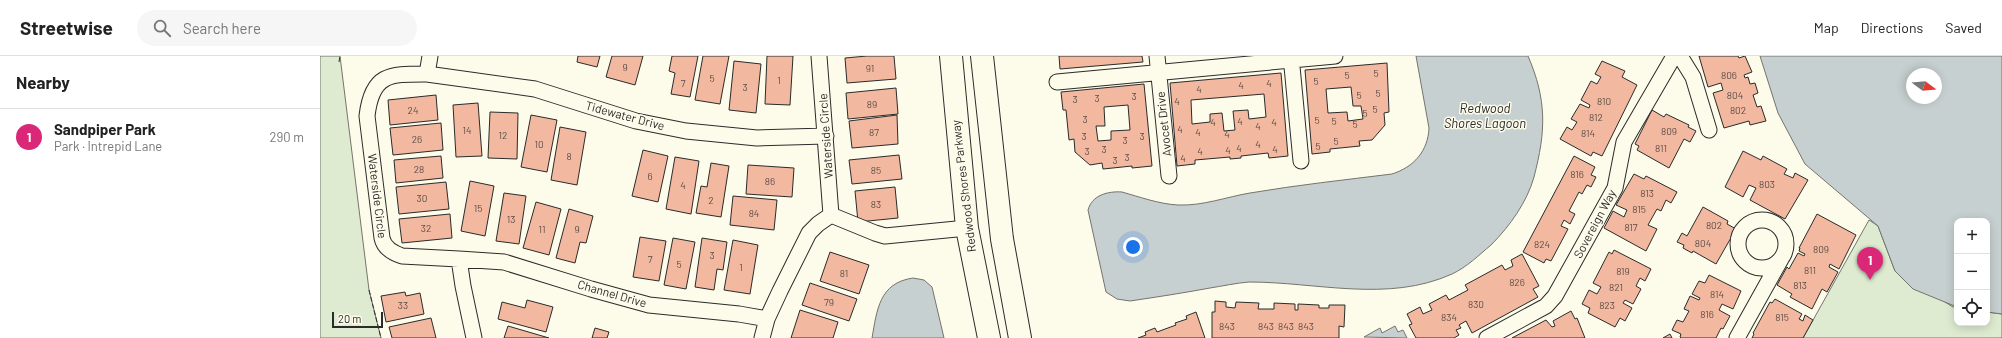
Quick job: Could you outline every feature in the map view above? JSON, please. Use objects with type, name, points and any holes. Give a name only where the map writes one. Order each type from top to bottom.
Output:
[{"type":"main road","name":"Redwood Shores Parkway","points":[[951,56],[967,228],[989,338]]},
{"type":"main road","points":[[982,56],[1002,239],[1020,338]]},
{"type":"street","points":[[427,74],[430,56]]},
{"type":"street","name":"Waterside Circle","points":[[819,56],[831,215]]},
{"type":"street","name":"Avocet Drive","points":[[1157,56],[1169,176]]},
{"type":"street","points":[[1056,82],[1291,58],[1335,56]]},
{"type":"street","name":"Sovereign Way","points":[[1487,338],[1546,306],[1555,296],[1615,188],[1624,142],[1674,56]]},
{"type":"street","points":[[1680,56],[1693,77],[1709,130]]},
{"type":"street","points":[[1291,58],[1301,161]]},
{"type":"street","name":"Tidewater Drive","points":[[427,74],[535,89],[636,121],[686,132],[757,138],[826,136]]},
{"type":"street","name":"Waterside Circle","points":[[427,74],[389,75],[377,85],[369,103],[367,116],[382,238],[385,247],[402,256],[459,259]]},
{"type":"street","points":[[762,338],[767,319],[809,233],[818,224],[831,215],[886,236],[967,228]]},
{"type":"street","points":[[1737,338],[1784,254]]},
{"type":"street","points":[[459,259],[474,338]]},
{"type":"street","name":"Channel Drive","points":[[459,259],[504,262],[649,305],[739,314],[767,319]]},
{"type":"green space","points":[[320,56],[340,56],[369,290],[381,338],[320,338]]},
{"type":"green space","points":[[1869,220],[1878,226],[1895,271],[1954,307],[1954,326],[1990,326],[1990,312],[2002,314],[2002,338],[1803,338]]},
{"type":"water","name":"Redwood Shores Lagoon","points":[[1416,56],[1528,56],[1539,87],[1543,116],[1541,145],[1534,177],[1527,196],[1505,230],[1491,245],[1468,264],[1452,274],[1428,283],[1378,289],[1352,289],[1249,282],[1130,301],[1117,299],[1106,292],[1088,210],[1093,201],[1101,195],[1111,192],[1122,192],[1164,203],[1187,205],[1268,190],[1392,174],[1407,167],[1423,151],[1429,128]]},
{"type":"water","points":[[1760,56],[2002,56],[2002,314],[1990,312],[1990,218],[1954,218],[1954,306],[1913,289],[1895,271],[1878,226],[1805,164],[1778,113]]},
{"type":"water","points":[[913,278],[924,280],[932,287],[944,338],[872,338],[878,308],[886,292],[902,281]]},
{"type":"water","points":[[1395,326],[1398,332],[1403,330],[1407,338],[1364,337],[1380,328],[1382,333]]},
{"type":"building","points":[[578,56],[600,56],[597,67],[577,62]]},
{"type":"building","points":[[612,56],[643,56],[635,85],[606,77]]},
{"type":"building","points":[[672,56],[698,56],[690,97],[671,94],[675,73],[669,71]]},
{"type":"building","points":[[703,56],[729,56],[720,104],[695,100]]},
{"type":"building","points":[[767,56],[793,56],[790,105],[765,104]]},
{"type":"building","points":[[894,56],[896,79],[847,83],[845,58]]},
{"type":"building","points":[[1059,56],[1142,56],[1143,62],[1060,69]]},
{"type":"building","points":[[1699,56],[1738,56],[1739,58],[1745,56],[1752,72],[1744,75],[1745,78],[1748,77],[1750,84],[1755,83],[1758,93],[1753,95],[1757,107],[1761,106],[1766,121],[1750,125],[1749,121],[1724,128],[1713,93],[1723,90],[1721,83],[1708,87]]},
{"type":"building","points":[[734,61],[761,64],[756,113],[729,110]]},
{"type":"building","points":[[1602,61],[1625,71],[1622,77],[1637,85],[1602,156],[1593,152],[1591,156],[1560,139],[1567,127],[1572,130],[1577,122],[1571,119],[1580,104],[1589,108],[1590,105],[1581,100],[1591,81],[1597,84],[1601,77],[1595,74]]},
{"type":"building","points":[[1387,63],[1389,112],[1384,113],[1385,125],[1372,140],[1359,141],[1360,146],[1330,149],[1330,152],[1312,154],[1305,70]],"holes":[[[1351,87],[1353,106],[1361,106],[1363,119],[1348,121],[1347,112],[1328,113],[1326,89]]]},
{"type":"building","points":[[1281,73],[1288,156],[1269,158],[1268,153],[1241,156],[1241,158],[1230,159],[1230,157],[1195,160],[1195,164],[1177,166],[1170,83]],"holes":[[[1264,94],[1266,117],[1249,119],[1248,110],[1233,111],[1235,130],[1224,131],[1222,113],[1210,114],[1210,122],[1192,124],[1191,100]]]},
{"type":"building","points":[[1144,84],[1152,166],[1132,168],[1132,166],[1103,169],[1102,163],[1090,165],[1075,152],[1074,139],[1069,140],[1066,110],[1063,110],[1061,92]],"holes":[[[1128,105],[1130,130],[1111,131],[1111,140],[1098,141],[1096,126],[1105,126],[1104,107]]]},
{"type":"building","points":[[896,88],[898,114],[848,119],[846,93]]},
{"type":"building","points":[[436,95],[438,120],[390,125],[388,100]]},
{"type":"building","points":[[478,103],[482,156],[456,157],[453,105]]},
{"type":"building","points":[[1652,110],[1664,117],[1666,114],[1689,125],[1688,127],[1696,131],[1690,142],[1684,139],[1669,168],[1637,150],[1639,146],[1635,144]]},
{"type":"building","points":[[490,112],[518,113],[517,159],[488,158]]},
{"type":"building","points":[[531,115],[557,120],[547,172],[521,167]]},
{"type":"building","points":[[897,115],[898,144],[852,148],[849,121]]},
{"type":"building","points":[[441,123],[443,150],[393,155],[390,128]]},
{"type":"building","points":[[560,127],[586,132],[577,185],[551,180]]},
{"type":"building","points":[[643,150],[668,156],[658,202],[632,196]]},
{"type":"building","points":[[1743,151],[1761,160],[1763,156],[1787,169],[1784,174],[1793,178],[1795,173],[1808,180],[1785,219],[1750,200],[1756,188],[1749,185],[1743,197],[1725,187]]},
{"type":"building","points":[[899,155],[902,179],[852,184],[849,160]]},
{"type":"building","points":[[441,156],[443,178],[396,183],[394,160]]},
{"type":"building","points":[[1574,156],[1595,167],[1591,175],[1596,177],[1591,187],[1587,185],[1582,194],[1579,192],[1569,211],[1575,214],[1570,224],[1564,220],[1561,226],[1568,229],[1551,261],[1546,259],[1544,263],[1523,252]]},
{"type":"building","points":[[675,157],[699,161],[691,214],[666,209]]},
{"type":"building","points":[[711,163],[729,166],[721,217],[696,213],[701,186],[707,187]]},
{"type":"building","points":[[748,165],[794,168],[792,197],[746,194]]},
{"type":"building","points":[[1634,174],[1644,179],[1646,176],[1677,192],[1671,203],[1666,200],[1661,211],[1657,209],[1648,225],[1657,229],[1646,251],[1604,228],[1613,211],[1624,217],[1627,210],[1616,205]]},
{"type":"building","points":[[470,181],[494,186],[485,236],[461,231]]},
{"type":"building","points":[[446,182],[449,209],[399,214],[396,187]]},
{"type":"building","points":[[895,187],[898,218],[858,222],[855,191]]},
{"type":"building","points":[[504,193],[526,196],[519,244],[496,241]]},
{"type":"building","points":[[733,196],[777,200],[774,230],[730,225]]},
{"type":"building","points":[[536,202],[561,209],[549,255],[523,248]]},
{"type":"building","points":[[1703,207],[1728,221],[1727,224],[1736,229],[1716,264],[1693,251],[1692,253],[1683,248],[1684,245],[1677,242],[1682,233],[1687,236]]},
{"type":"building","points":[[569,209],[593,216],[586,243],[580,242],[575,263],[556,258]]},
{"type":"building","points":[[450,214],[452,238],[402,243],[399,219]]},
{"type":"building","points":[[1817,214],[1856,235],[1839,269],[1830,264],[1829,267],[1838,272],[1827,292],[1822,289],[1812,309],[1790,297],[1792,294],[1777,285],[1787,267],[1789,269],[1798,253],[1804,256],[1805,254],[1799,251],[1799,248]]},
{"type":"building","points":[[640,237],[666,241],[659,281],[633,277]]},
{"type":"building","points":[[673,238],[695,242],[686,289],[664,285]]},
{"type":"building","points":[[702,238],[727,242],[723,270],[717,269],[714,290],[695,287]]},
{"type":"building","points":[[733,240],[758,245],[750,294],[724,290]]},
{"type":"building","points":[[1614,250],[1651,269],[1645,281],[1640,278],[1636,286],[1641,289],[1633,304],[1625,300],[1623,303],[1632,308],[1625,321],[1620,318],[1615,327],[1588,313],[1590,308],[1582,304],[1589,290],[1597,294],[1601,287],[1593,283],[1609,252],[1612,254]]},
{"type":"building","points":[[830,252],[869,265],[859,294],[820,281]]},
{"type":"building","points":[[1522,254],[1539,286],[1533,289],[1538,297],[1472,333],[1466,321],[1459,325],[1461,328],[1456,330],[1459,335],[1454,338],[1416,338],[1409,325],[1412,324],[1407,314],[1420,307],[1423,314],[1432,310],[1429,304],[1446,295],[1449,300],[1468,290],[1465,285],[1502,265],[1505,270],[1513,266],[1511,260]]},
{"type":"building","points":[[1709,275],[1741,291],[1733,309],[1722,304],[1719,310],[1730,316],[1716,338],[1681,338],[1681,334],[1672,330],[1677,320],[1683,322],[1689,311],[1684,309],[1690,296],[1699,300],[1700,298],[1692,294],[1699,281],[1705,283]]},
{"type":"building","points":[[810,283],[857,299],[849,321],[802,305]]},
{"type":"building","points":[[405,292],[406,296],[420,293],[424,314],[386,322],[381,296]]},
{"type":"building","points":[[1775,299],[1802,314],[1799,319],[1803,321],[1805,315],[1813,320],[1803,338],[1752,338],[1753,333],[1770,302],[1772,303]]},
{"type":"building","points":[[527,300],[553,307],[546,332],[498,319],[502,302],[525,308]]},
{"type":"building","points":[[1215,301],[1226,302],[1226,307],[1235,308],[1236,302],[1259,303],[1258,309],[1274,309],[1274,303],[1295,304],[1295,310],[1298,310],[1298,304],[1319,305],[1319,308],[1329,308],[1329,305],[1345,305],[1344,327],[1339,326],[1339,338],[1212,338],[1212,312],[1215,312]]},
{"type":"building","points":[[800,310],[838,322],[833,338],[791,338]]},
{"type":"building","points":[[1571,311],[1575,319],[1577,318],[1585,338],[1512,338],[1546,320],[1552,327],[1555,326],[1553,321]]},
{"type":"building","points":[[1196,312],[1205,338],[1138,338],[1146,335],[1145,332],[1155,328],[1157,332],[1176,325],[1175,323],[1187,319],[1186,316]]},
{"type":"building","points":[[431,318],[436,338],[392,338],[389,327]]},
{"type":"building","points":[[508,326],[549,338],[504,338]]},
{"type":"building","points":[[595,328],[609,332],[607,338],[592,338]]},
{"type":"building","points":[[1670,334],[1672,338],[1663,338]]},
{"type":"fence","points":[[339,62],[340,56]]},
{"type":"fence","points":[[369,290],[381,338]]},
{"type":"place","name":"Sandpiper Park","points":[[1870,280]]}]
